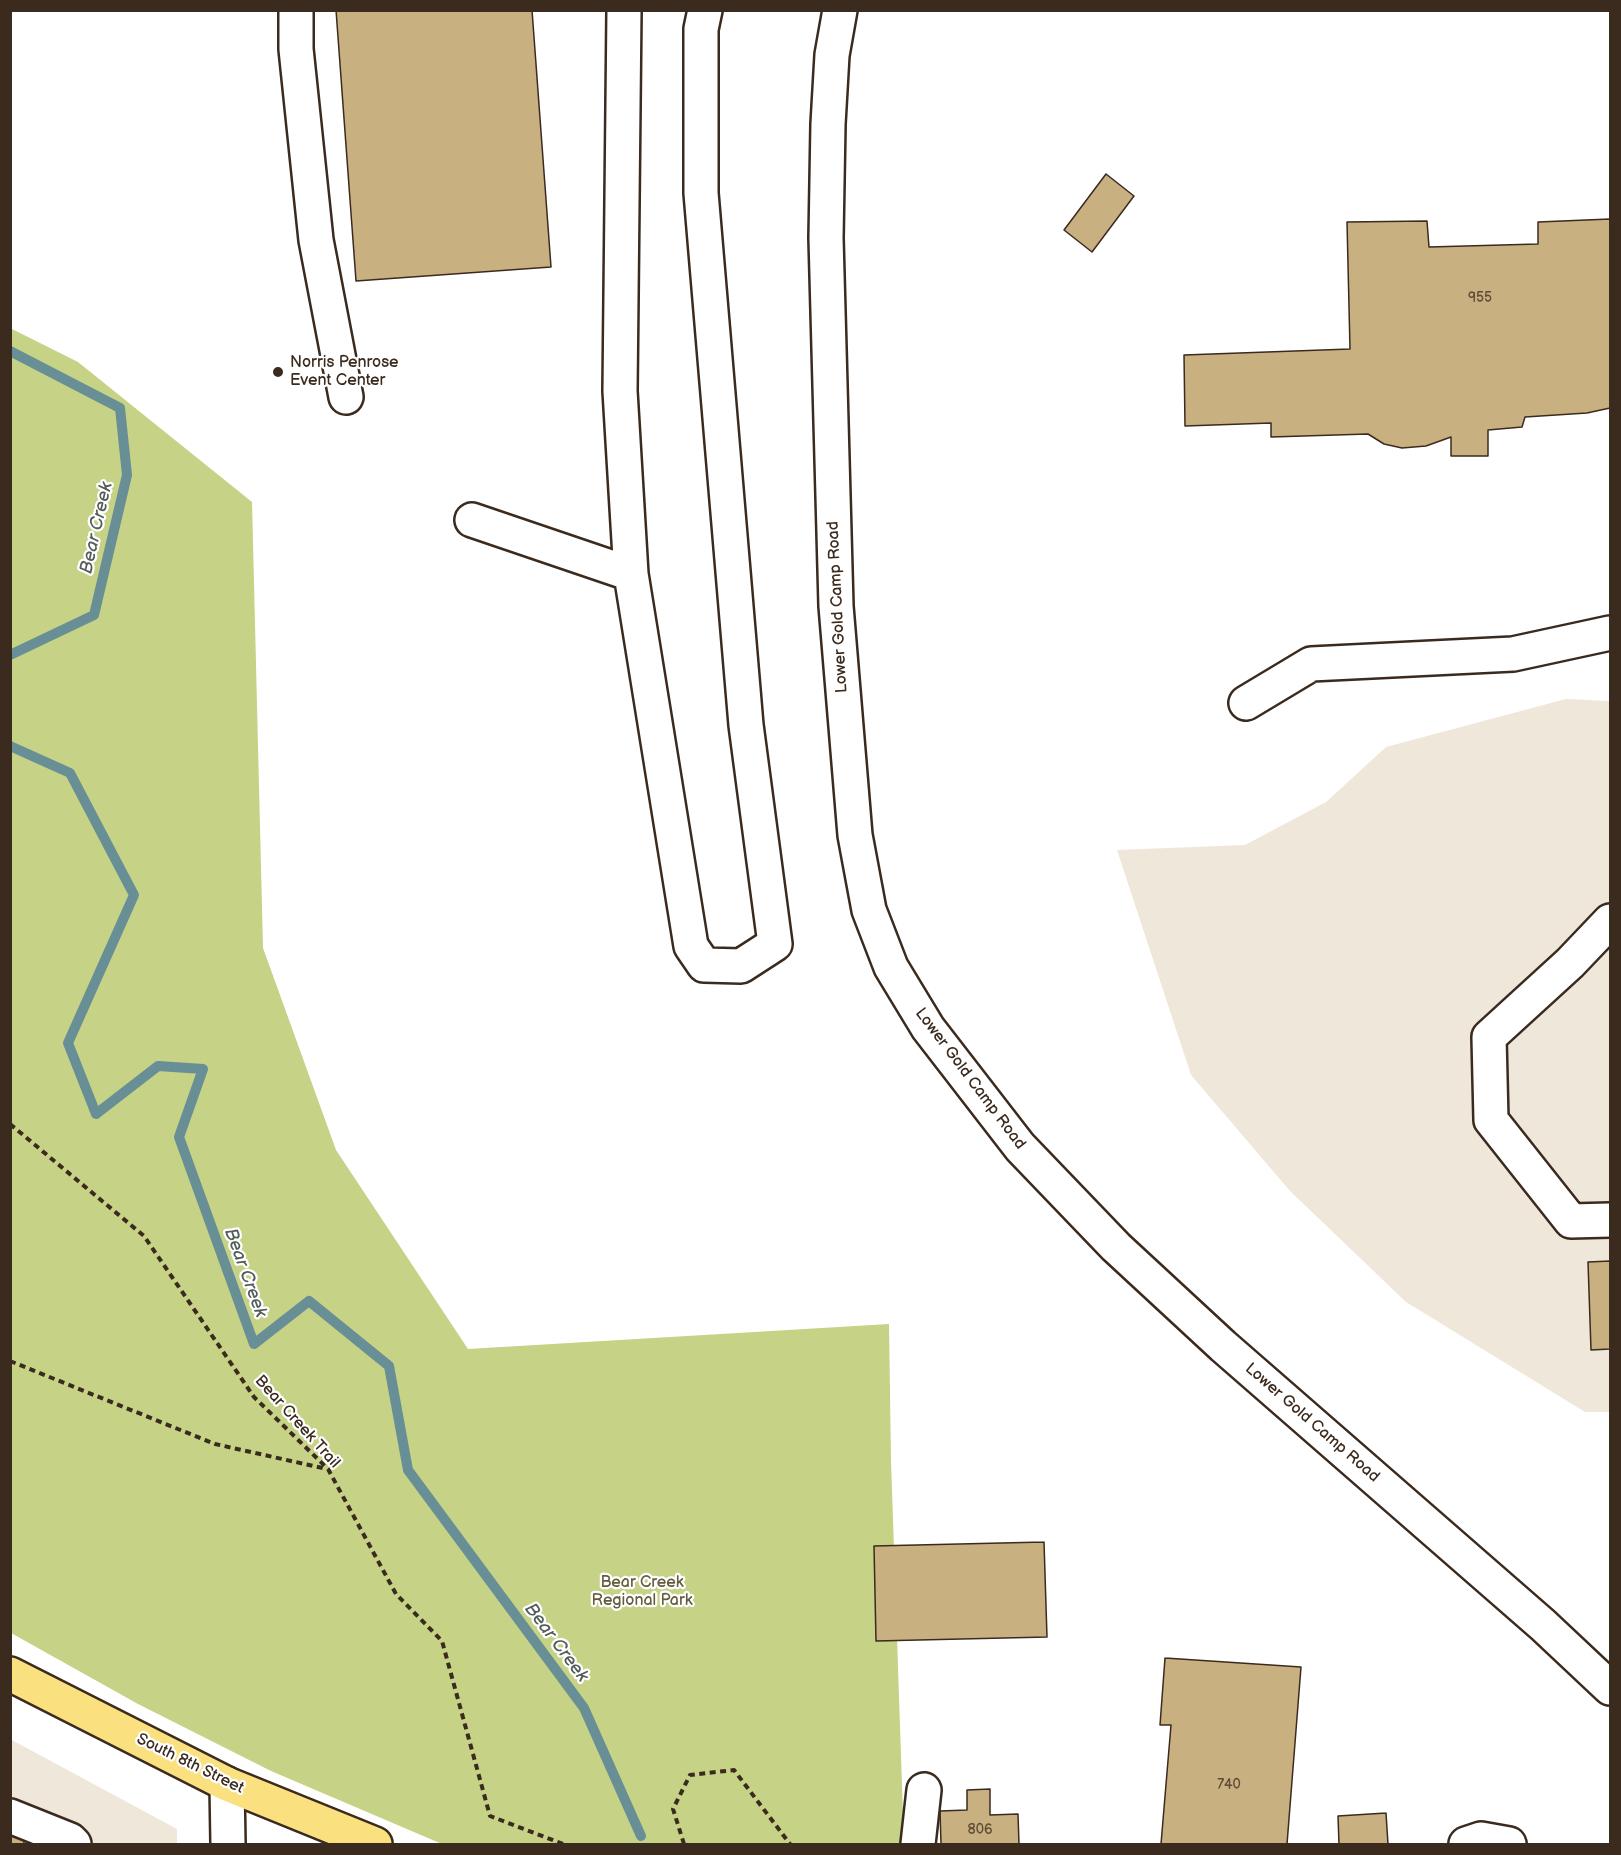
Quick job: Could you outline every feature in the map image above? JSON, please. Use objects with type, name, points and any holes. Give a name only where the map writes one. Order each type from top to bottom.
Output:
[{"type":"main road","name":"South 8th Street","points":[[10,1674],[226,1784],[375,1845]]},
{"type":"street","points":[[296,10],[296,50],[316,240],[346,397]]},
{"type":"street","points":[[624,10],[620,391],[630,574],[691,946],[704,965],[741,966],[775,944],[746,725],[701,193],[701,29],[705,10]]},
{"type":"street","name":"Lower Gold Camp Road","points":[[840,10],[832,55],[826,237],[836,606],[855,836],[869,910],[891,967],[928,1028],[1020,1147],[1116,1247],[1223,1346],[1543,1625],[1611,1688]]},
{"type":"street","points":[[472,520],[630,574]]},
{"type":"street","points":[[1246,703],[1311,664],[1513,654],[1611,633]]},
{"type":"street","points":[[1611,921],[1570,963],[1489,1036],[1491,1120],[1571,1221],[1611,1220]]},
{"type":"street","points":[[226,1784],[228,1845]]},
{"type":"street","points":[[918,1845],[924,1790]]},
{"type":"street","points":[[10,1816],[70,1840],[74,1845]]},
{"type":"street","points":[[1466,1845],[1481,1839],[1509,1845]]},
{"type":"path","name":"Bear Creek Trail","points":[[10,1124],[144,1236],[254,1397],[328,1469],[396,1594],[442,1641],[490,1816],[564,1845]]},
{"type":"path","points":[[10,1360],[215,1444],[328,1469]]},
{"type":"path","points":[[684,1845],[673,1809],[690,1775],[734,1770],[790,1845]]},
{"type":"shaded area","points":[[1566,699],[1610,701],[1610,1412],[1585,1412],[1406,1302],[1290,1191],[1191,1075],[1117,850],[1245,845],[1326,802],[1386,747]]},
{"type":"shaded area","points":[[10,1739],[177,1829],[177,1844],[11,1844]]},
{"type":"green space","name":"Bear Creek Regional Park","points":[[10,328],[78,362],[252,502],[263,948],[336,1150],[468,1349],[889,1324],[891,1461],[904,1844],[442,1844],[271,1771],[138,1704],[11,1633]]},
{"type":"building","points":[[336,10],[532,10],[551,267],[356,281]]},
{"type":"building","points":[[1106,174],[1134,196],[1092,252],[1064,230]]},
{"type":"building","points":[[1610,219],[1610,408],[1587,413],[1525,417],[1522,427],[1488,430],[1488,456],[1451,456],[1451,437],[1426,446],[1402,448],[1384,444],[1368,434],[1271,437],[1271,423],[1185,426],[1184,355],[1350,349],[1347,222],[1427,221],[1429,247],[1538,244],[1538,222]]},
{"type":"building","points":[[1610,1261],[1610,1349],[1591,1350],[1588,1262]]},
{"type":"building","points":[[1044,1542],[1047,1637],[876,1641],[874,1546]]},
{"type":"building","points":[[1165,1658],[1301,1667],[1287,1844],[1161,1844],[1171,1725],[1160,1725]]},
{"type":"building","points":[[990,1789],[990,1815],[1018,1814],[1019,1844],[941,1844],[940,1811],[967,1810],[967,1790]]},
{"type":"building","points":[[1386,1813],[1388,1844],[1339,1844],[1338,1816]]},
{"type":"building","points":[[10,1834],[24,1834],[24,1844],[10,1844]]},
{"type":"waterway","name":"Bear Creek","points":[[10,351],[120,408],[127,475],[94,615],[10,655]]},
{"type":"waterway","name":"Bear Creek","points":[[10,746],[70,773],[134,895],[68,1043],[96,1114],[158,1066],[203,1069],[179,1137],[254,1344],[309,1301],[389,1366],[408,1470],[584,1708],[641,1836]]},
{"type":"place","name":"Norris Penrose Event Center","points":[[278,372]]}]
